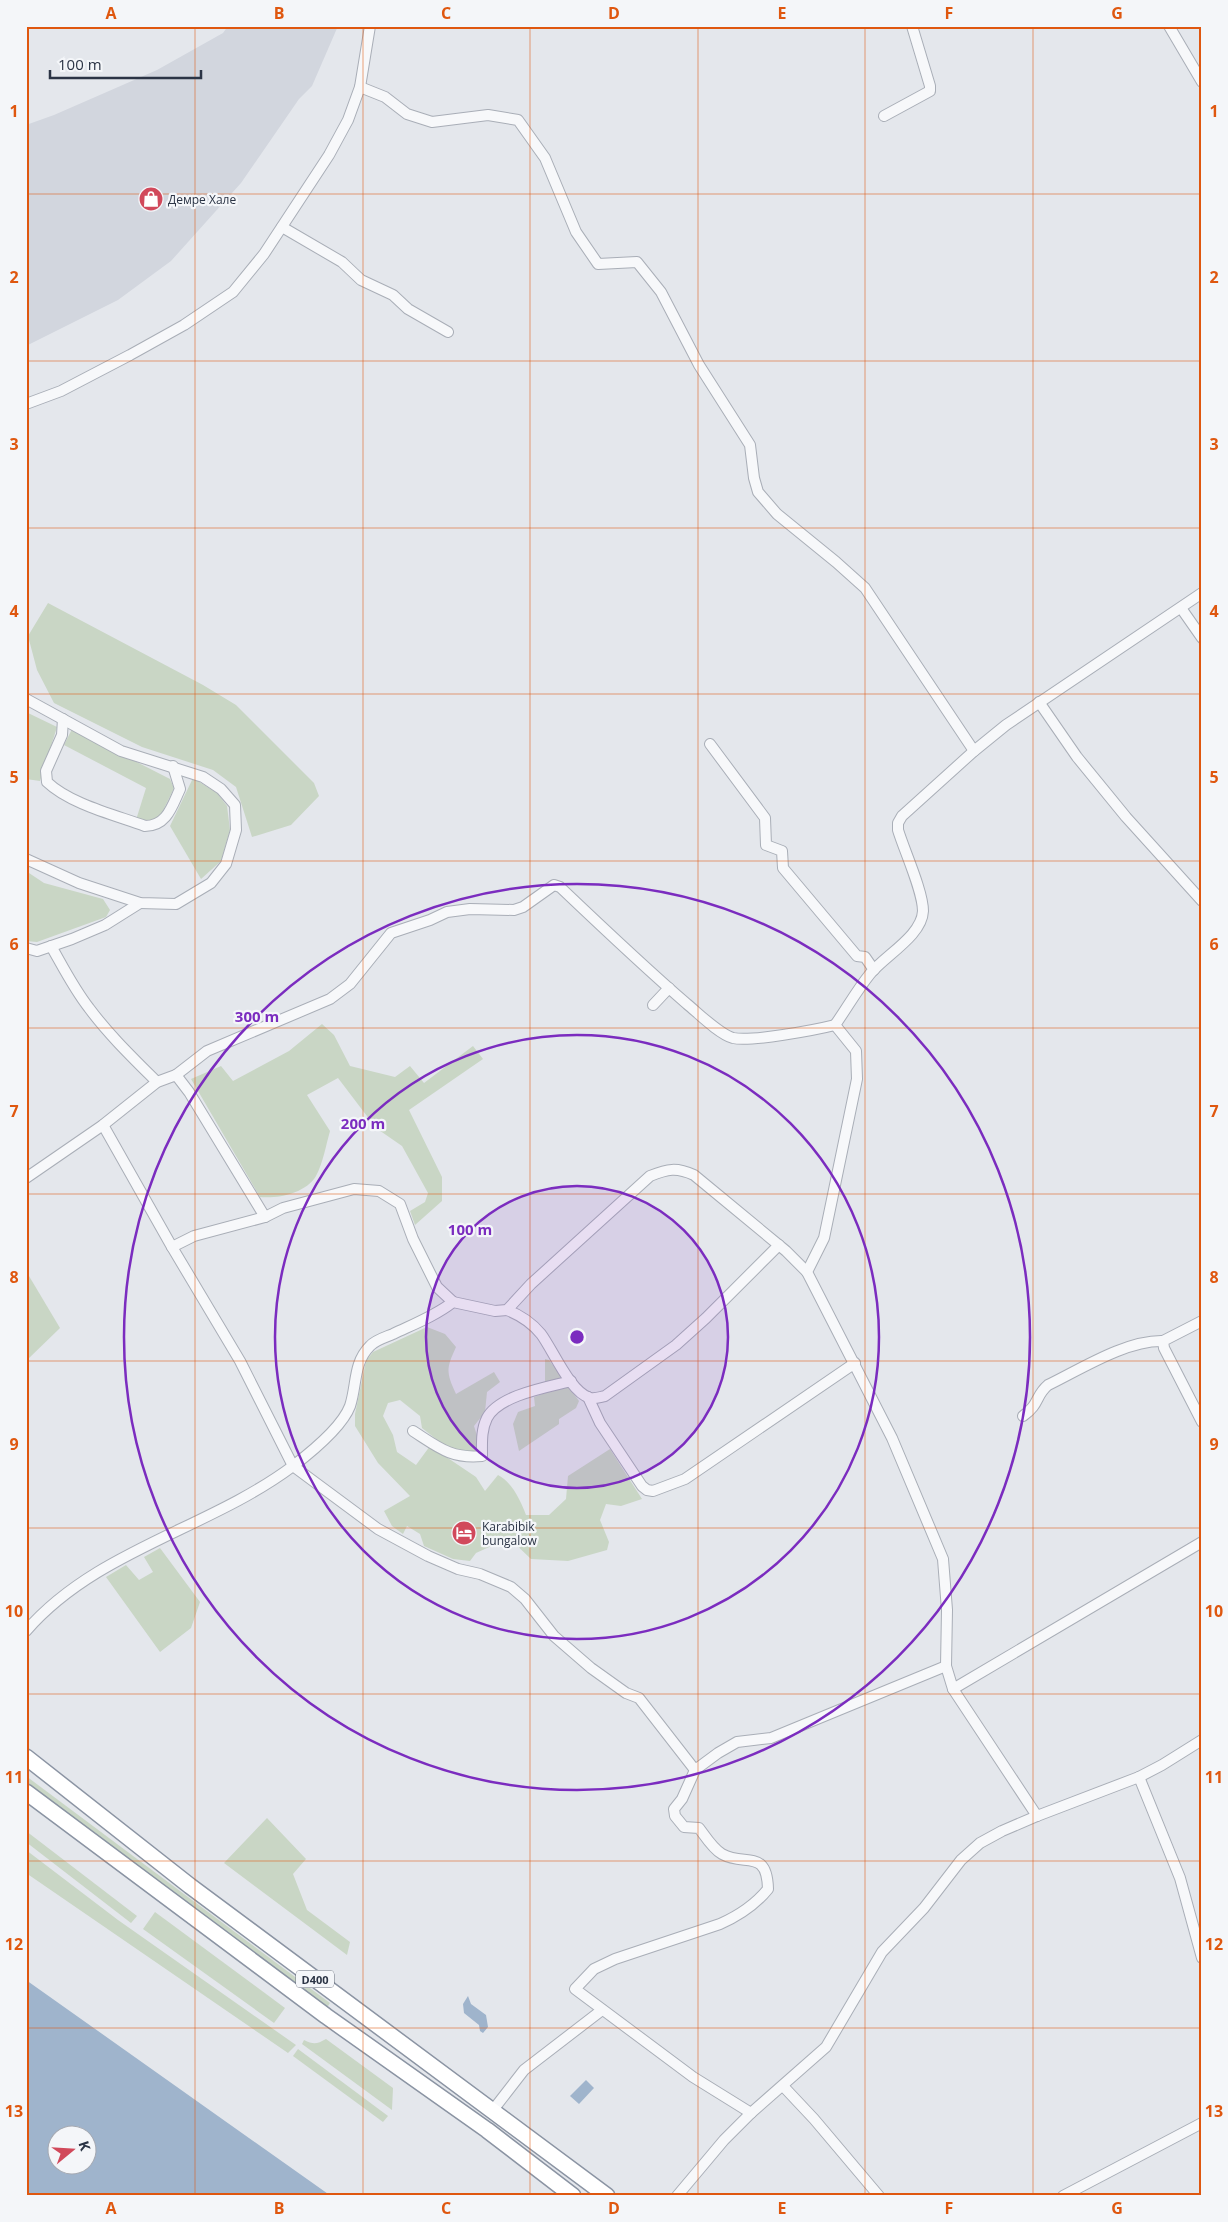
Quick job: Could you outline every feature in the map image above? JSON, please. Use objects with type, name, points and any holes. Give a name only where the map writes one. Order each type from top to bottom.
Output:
[{"type":"highway","name":"D400","points":[[26,1757],[198,1892],[607,2196]]},
{"type":"highway","name":"D400","points":[[26,1792],[326,2016],[487,2130],[573,2196]]},
{"type":"street","points":[[26,404],[61,391],[130,355],[184,325],[233,292],[264,254],[329,155],[348,120],[360,87],[370,26]]},
{"type":"street","points":[[884,116],[930,91],[912,26]]},
{"type":"street","points":[[1169,26],[1202,82]]},
{"type":"street","points":[[360,87],[385,97],[407,114],[432,122],[488,115],[518,120],[545,158],[576,232],[598,264],[637,262],[661,292],[699,365],[750,445],[754,478],[758,492],[777,514],[865,588],[974,751]]},
{"type":"street","points":[[282,227],[342,262],[361,280],[393,295],[408,309],[448,332]]},
{"type":"street","points":[[26,1178],[103,1125],[157,1082],[176,1076],[207,1051],[330,999],[350,984],[391,933],[430,920],[447,912],[470,909],[514,910],[554,885],[560,887],[630,955],[707,1021],[731,1038],[747,1040],[835,1025],[874,970],[909,937],[919,924],[923,911],[920,896],[898,830],[898,823],[902,816],[974,751],[1039,702],[1202,593]]},
{"type":"street","points":[[1181,608],[1202,638]]},
{"type":"street","points":[[26,699],[121,751],[174,766],[203,777],[221,789],[235,805],[236,830],[226,864],[211,883],[176,904],[140,903],[79,883],[26,858]]},
{"type":"street","points":[[1039,702],[1077,757],[1126,817],[1202,901]]},
{"type":"street","points":[[63,719],[62,735],[46,771],[47,782],[70,798],[145,826],[155,826],[164,821],[180,789],[174,766]]},
{"type":"street","points":[[710,744],[765,818],[766,844],[782,851],[783,868],[857,956],[865,957],[874,970]]},
{"type":"street","points":[[26,948],[37,951],[105,925],[140,903]]},
{"type":"street","points":[[51,946],[88,1008],[157,1082]]},
{"type":"street","points":[[653,1005],[669,988]]},
{"type":"street","points":[[808,1272],[824,1238],[857,1079],[856,1051],[835,1025]]},
{"type":"street","points":[[176,1076],[189,1092],[265,1217]]},
{"type":"street","points":[[103,1125],[172,1247],[240,1361],[293,1466],[378,1529],[428,1556],[458,1569],[480,1574],[512,1587],[525,1599],[554,1636],[591,1668],[626,1693],[639,1698],[695,1770]]},
{"type":"street","points":[[506,1310],[531,1284],[650,1176],[666,1170],[680,1169],[694,1175],[779,1245],[808,1272],[892,1438],[943,1559],[947,1610],[946,1666],[953,1689],[1036,1816]]},
{"type":"street","points":[[172,1247],[194,1236],[265,1217],[282,1208],[354,1189],[379,1191],[400,1204],[437,1287],[453,1302],[495,1310],[506,1310],[518,1314],[530,1322],[541,1334],[572,1381],[588,1398],[600,1423],[642,1486],[647,1490],[653,1490],[686,1479],[855,1363]]},
{"type":"street","points":[[588,1398],[595,1399],[605,1396],[676,1345],[706,1318],[779,1245]]},
{"type":"street","points":[[26,1631],[44,1610],[74,1587],[129,1555],[223,1510],[293,1466],[341,1422],[350,1406],[357,1366],[372,1344],[442,1311],[453,1302]]},
{"type":"street","points":[[1023,1416],[1034,1409],[1041,1391],[1048,1385],[1115,1352],[1141,1343],[1163,1341],[1202,1321]]},
{"type":"street","points":[[1163,1341],[1164,1348],[1202,1422]]},
{"type":"street","points":[[413,1430],[449,1454],[465,1458],[482,1456],[482,1431],[488,1416],[502,1402],[534,1390],[572,1381]]},
{"type":"street","points":[[953,1689],[1202,1542]]},
{"type":"street","points":[[751,2113],[693,2077],[575,1989],[594,1968],[615,1959],[720,1924],[760,1899],[768,1889],[768,1879],[761,1864],[752,1859],[730,1858],[720,1853],[698,1828],[684,1827],[675,1816],[674,1809],[682,1799],[695,1770],[737,1742],[771,1738],[946,1666]]},
{"type":"street","points":[[677,2196],[724,2140],[751,2113],[826,2047],[882,1952],[924,1908],[961,1860],[980,1844],[1002,1831],[1139,1777],[1202,1740]]},
{"type":"street","points":[[1139,1777],[1180,1878],[1202,1958]]},
{"type":"street","points":[[493,2110],[524,2070],[602,2010]]},
{"type":"street","points":[[783,2086],[814,2119],[879,2196]]},
{"type":"street","points":[[1063,2196],[1202,2123]]},
{"type":"shaded area","points":[[228,26],[338,26],[312,86],[299,99],[241,183],[171,261],[118,300],[26,346],[26,125],[54,115],[157,70],[223,33]]},
{"type":"green space","points":[[48,603],[203,685],[236,705],[314,783],[319,796],[291,825],[252,837],[236,787],[213,770],[142,747],[54,703],[37,670],[28,636]]},
{"type":"green space","points":[[26,712],[57,727],[40,781],[26,779]]},
{"type":"green space","points":[[72,729],[170,779],[174,788],[159,819],[151,822],[136,820],[146,788],[64,745]]},
{"type":"green space","points":[[193,778],[217,793],[227,806],[230,830],[221,861],[201,879],[170,826]]},
{"type":"green space","points":[[26,871],[44,883],[103,899],[110,910],[106,917],[37,942],[26,941]]},
{"type":"green space","points":[[322,1024],[334,1035],[350,1066],[395,1077],[410,1066],[424,1083],[473,1046],[483,1059],[409,1110],[442,1177],[442,1201],[415,1225],[410,1211],[425,1202],[428,1193],[402,1146],[376,1128],[338,1078],[307,1095],[330,1131],[316,1176],[306,1187],[299,1191],[275,1197],[260,1197],[191,1079],[221,1066],[233,1081],[289,1051]]},
{"type":"green space","points":[[26,1271],[60,1328],[26,1361]]},
{"type":"green space","points":[[427,1327],[445,1334],[456,1347],[450,1361],[449,1375],[456,1394],[494,1372],[500,1382],[487,1392],[485,1412],[474,1426],[479,1442],[477,1450],[466,1455],[450,1450],[422,1428],[420,1416],[400,1400],[388,1403],[383,1416],[393,1435],[397,1452],[416,1465],[430,1446],[476,1477],[485,1491],[498,1475],[503,1478],[515,1492],[526,1515],[549,1515],[566,1499],[568,1476],[610,1449],[642,1499],[621,1506],[606,1504],[600,1520],[609,1542],[607,1550],[568,1561],[531,1559],[509,1538],[476,1553],[470,1561],[453,1559],[424,1546],[420,1534],[407,1526],[403,1534],[392,1526],[384,1511],[410,1496],[378,1463],[355,1426],[355,1414],[366,1361],[373,1352]]},
{"type":"green space","points":[[545,1359],[549,1360],[579,1401],[576,1408],[559,1419],[559,1424],[519,1451],[513,1424],[518,1412],[535,1406],[534,1397],[545,1393]]},
{"type":"green space","points":[[160,1548],[200,1602],[191,1628],[160,1652],[106,1577],[126,1565],[139,1580],[153,1572],[144,1557]]},
{"type":"green space","points":[[26,1776],[330,2003],[326,2009],[26,1785]]},
{"type":"green space","points":[[267,1818],[306,1859],[293,1874],[307,1910],[350,1942],[347,1955],[224,1863]]},
{"type":"green space","points":[[26,1831],[137,1916],[131,1923],[26,1842]]},
{"type":"green space","points":[[26,1850],[118,1920],[296,2045],[288,2053],[26,1873]]},
{"type":"green space","points":[[155,1912],[285,2008],[274,2023],[143,1929]]},
{"type":"green space","points":[[326,2039],[393,2088],[392,2110],[302,2044],[304,2040],[315,2043]]},
{"type":"green space","points":[[298,2049],[388,2116],[383,2122],[293,2056]]},
{"type":"water","points":[[26,1980],[331,2196],[26,2196]]},
{"type":"water","points":[[468,1996],[471,2004],[486,2015],[488,2027],[483,2033],[480,2031],[479,2025],[464,2013],[463,2004]]},
{"type":"water","points":[[586,2080],[594,2088],[579,2104],[570,2096]]},
{"type":"place","name":"Демре Хале","points":[[151,199]]},
{"type":"place","name":"Karabibik bungalow","points":[[464,1533]]}]
